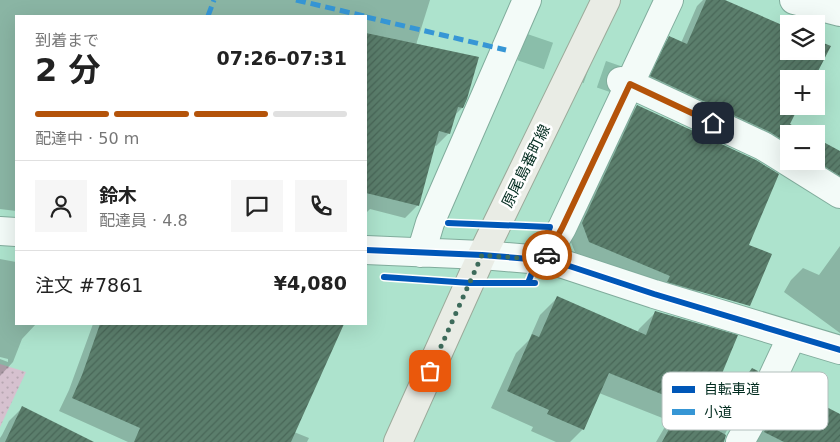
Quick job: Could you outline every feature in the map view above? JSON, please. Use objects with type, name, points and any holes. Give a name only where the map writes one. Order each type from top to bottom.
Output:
[{"type":"main road","name":"原尾島番町線","points":[[398,442],[482,255],[606,0]]},
{"type":"street","points":[[421,253],[430,223],[515,44],[527,0]]},
{"type":"street","points":[[543,260],[562,228],[625,82],[670,0]]},
{"type":"street","points":[[794,0],[840,12]]},
{"type":"street","points":[[625,82],[763,146],[840,194]]},
{"type":"street","points":[[0,231],[15,232]]},
{"type":"street","points":[[367,250],[482,255],[554,261],[654,294],[840,350]]},
{"type":"street","points":[[775,372],[792,336]]},
{"type":"street","points":[[740,442],[747,430]]},
{"type":"shaded area","points":[[0,364],[26,372],[0,427]]},
{"type":"building","points":[[706,0],[725,0],[780,24],[780,60],[824,60],[819,70],[780,70],[780,115],[794,115],[790,124],[792,125],[780,125],[780,138],[650,76],[669,36],[687,44]]},
{"type":"building","points":[[367,33],[479,57],[467,99],[463,108],[458,107],[450,134],[439,131],[419,206],[367,193]]},
{"type":"building","points":[[825,44],[831,46],[825,58]]},
{"type":"building","points":[[637,105],[756,160],[779,174],[749,245],[772,254],[750,306],[667,282],[670,276],[589,242],[582,223]]},
{"type":"building","points":[[825,143],[840,151],[840,176],[825,167]]},
{"type":"building","points":[[557,296],[646,335],[655,311],[738,335],[723,372],[662,372],[662,394],[609,373],[584,430],[547,414],[549,410],[507,391],[532,334],[539,337]]},
{"type":"building","points":[[100,325],[344,325],[291,442],[134,442],[140,428],[72,398]]},
{"type":"building","points":[[752,368],[758,371],[758,372],[749,372]]},
{"type":"building","points":[[22,406],[94,442],[5,442]]},
{"type":"building","points":[[828,408],[840,414],[840,442],[784,442],[764,432],[765,430],[828,430]]},
{"type":"building","points":[[669,430],[717,430],[726,435],[724,442],[662,442]]},
{"type":"tunnel","points":[[522,47],[621,81]]},
{"type":"marked path","points":[[208,15],[214,0]]},
{"type":"marked path","points":[[296,0],[360,15]]},
{"type":"marked path","points":[[367,17],[506,50]]},
{"type":"cycle path","points":[[448,223],[550,227],[528,283]]},
{"type":"cycle path","points":[[367,250],[482,255],[554,261],[654,294],[840,350]]},
{"type":"cycle path","points":[[384,277],[470,283],[535,283]]},
{"type":"way so far","points":[[430,371],[482,255],[537,260],[543,260],[547,255]]},
{"type":"route","points":[[547,255],[562,228],[630,84],[713,123]]}]
